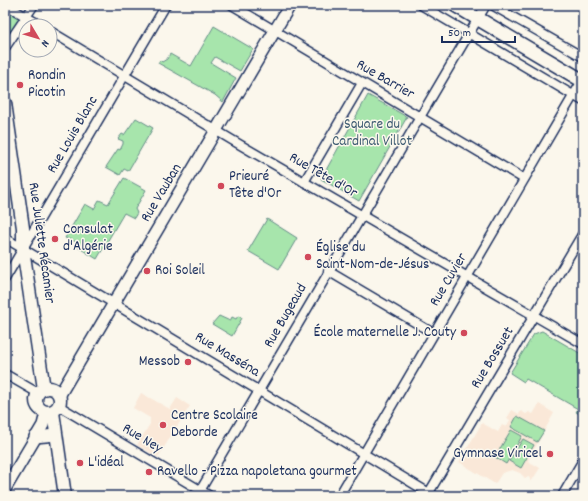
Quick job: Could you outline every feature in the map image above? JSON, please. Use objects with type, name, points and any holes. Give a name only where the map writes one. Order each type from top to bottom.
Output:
[{"type":"main road","points":[[455,5],[583,80]]},
{"type":"main road","name":"Rue Juliette Récamier","points":[[5,103],[23,228],[23,248],[41,391],[35,400],[36,405],[41,411],[54,407]]},
{"type":"main road","points":[[41,391],[52,389],[56,435],[65,496]]},
{"type":"street","points":[[6,5],[26,17]]},
{"type":"street","points":[[5,48],[34,5]]},
{"type":"street","name":"Rue Louis Blanc","points":[[5,279],[166,5]]},
{"type":"street","name":"Rue Barrier","points":[[232,5],[524,179]]},
{"type":"street","name":"Rue Vauban","points":[[5,489],[290,5]]},
{"type":"street","points":[[421,5],[583,101]]},
{"type":"street","name":"Rue Bugeaud","points":[[199,493],[328,271],[486,5]]},
{"type":"street","points":[[492,5],[583,57]]},
{"type":"street","name":"Rue Tête d'Or","points":[[58,36],[217,131],[583,344]]},
{"type":"street","name":"Rue Cuvier","points":[[339,496],[433,333],[583,80]]},
{"type":"street","points":[[304,182],[362,83]]},
{"type":"street","name":"Rue Bossuet","points":[[430,495],[583,233]]},
{"type":"street","name":"Rue Masséna","points":[[5,238],[114,305],[364,453],[430,495]]},
{"type":"street","points":[[328,271],[433,333]]},
{"type":"street","points":[[5,374],[41,391]]},
{"type":"street","name":"Rue Ney","points":[[54,407],[199,493],[210,496]]},
{"type":"street","points":[[36,438],[56,435]]},
{"type":"street","points":[[562,496],[583,460]]},
{"type":"shaded area","name":"Centre Scolaire Deborde","points":[[141,393],[170,409],[177,398],[190,406],[158,457],[137,445],[150,424],[150,418],[133,408]]},
{"type":"shaded area","points":[[539,404],[554,413],[528,461],[540,468],[531,482],[529,477],[525,478],[520,473],[512,470],[502,473],[495,484],[459,462],[482,423],[498,432],[502,425],[506,427],[510,420],[507,418],[512,410],[519,414],[521,411],[526,414],[529,412],[533,414]]},
{"type":"green space","points":[[5,9],[20,18],[18,18],[18,21],[5,40]]},
{"type":"green space","points":[[214,26],[253,49],[240,71],[215,57],[211,63],[236,78],[223,102],[215,95],[158,63],[160,60],[162,62],[167,59],[170,54],[191,66]]},
{"type":"green space","name":"Square du Cardinal Villot","points":[[368,95],[407,117],[359,201],[321,179]]},
{"type":"green space","points":[[136,118],[153,128],[128,171],[124,169],[120,175],[106,167],[123,144],[123,141],[118,139],[122,134],[124,135]]},
{"type":"green space","points":[[124,178],[146,190],[135,209],[137,213],[134,218],[124,213],[97,259],[76,246],[77,242],[65,238],[85,204],[94,209],[99,200],[108,204]]},
{"type":"green space","points":[[267,219],[297,238],[279,269],[248,251]]},
{"type":"green space","points":[[219,316],[230,321],[232,317],[236,319],[238,316],[242,318],[232,336],[212,324]]},
{"type":"green space","points":[[542,331],[583,355],[583,416],[576,412],[578,409],[526,379],[524,382],[510,373],[534,334]]},
{"type":"green space","points":[[517,416],[544,431],[537,442],[511,427]]},
{"type":"green space","points":[[511,430],[522,436],[506,464],[495,457]]},
{"type":"green space","points":[[523,439],[534,445],[521,468],[509,461]]},
{"type":"place","name":"Rondin Picotin","points":[[20,85]]},
{"type":"place","name":"Prieuré Tête d'Or","points":[[221,186]]},
{"type":"place","name":"Consulat d'Algérie","points":[[55,239]]},
{"type":"place","name":"Église du Saint-Nom-de-Jésus","points":[[308,257]]},
{"type":"place","name":"Roi Soleil","points":[[147,271]]},
{"type":"place","name":"École maternelle J. Couty","points":[[464,333]]},
{"type":"place","name":"Messob","points":[[188,362]]},
{"type":"place","name":"Centre Scolaire Deborde","points":[[163,425]]},
{"type":"place","name":"Gymnase Viricel","points":[[550,454]]},
{"type":"place","name":"L'idéal","points":[[80,463]]},
{"type":"place","name":"Ravello - Pizza napoletana gourmet","points":[[149,472]]}]
